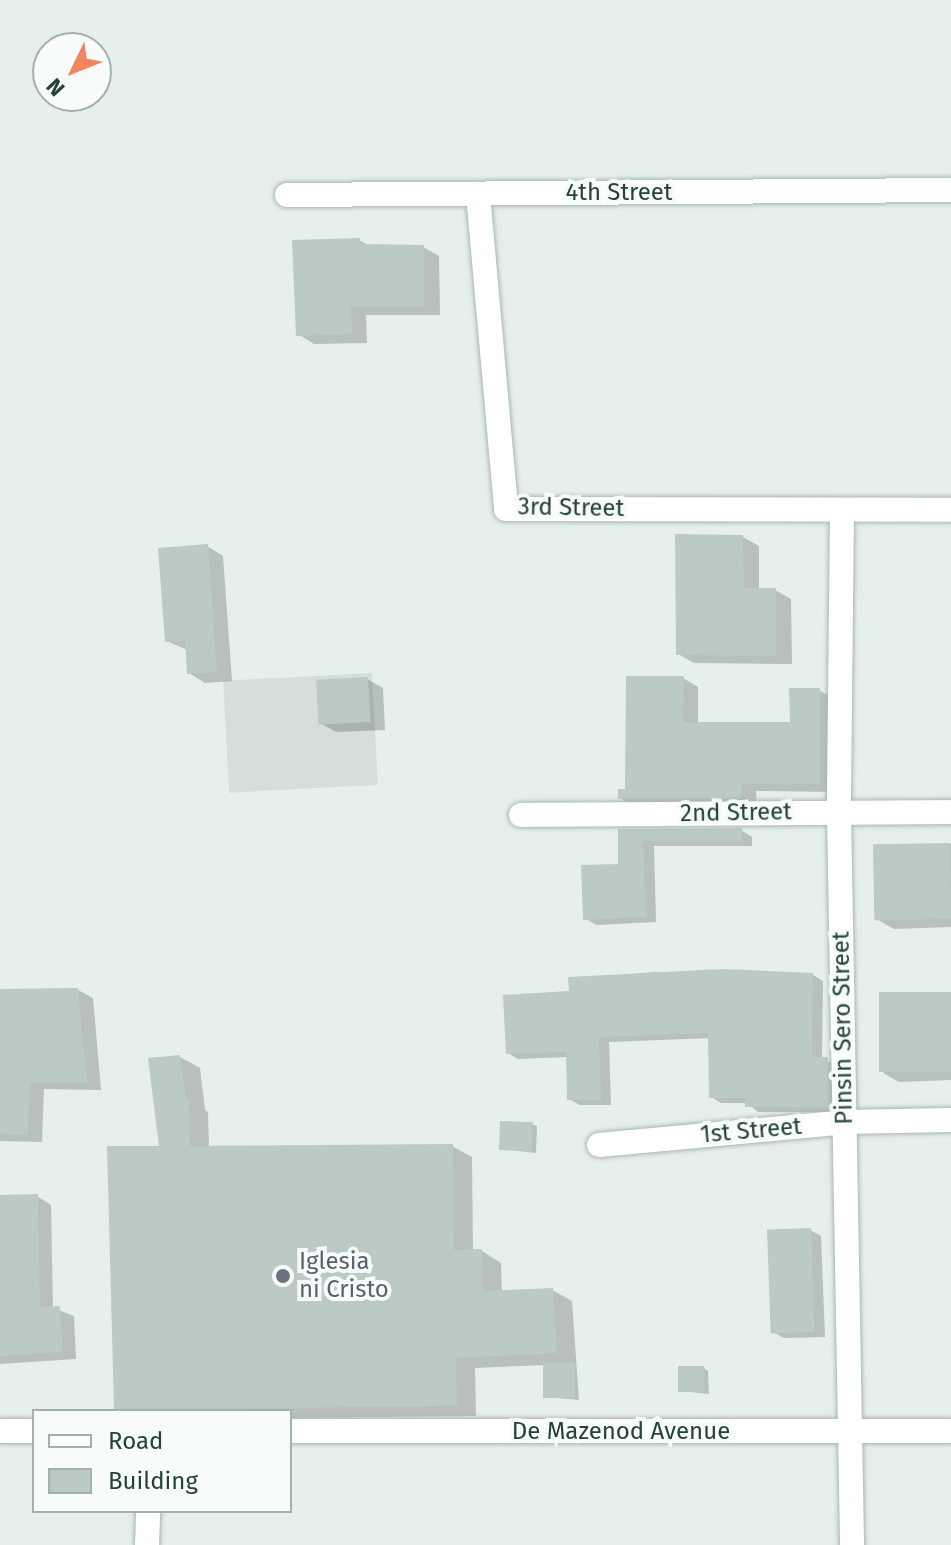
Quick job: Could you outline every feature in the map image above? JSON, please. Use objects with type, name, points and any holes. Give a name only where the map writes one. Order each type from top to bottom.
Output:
[{"type":"street","name":"4th Street","points":[[287,195],[951,190]]},
{"type":"street","name":"3rd Street","points":[[478,194],[506,509],[951,510]]},
{"type":"street","name":"Pinsin Sero Street","points":[[842,510],[839,812],[852,1545]]},
{"type":"street","name":"2nd Street","points":[[521,815],[951,812]]},
{"type":"street","name":"1st Street","points":[[599,1145],[845,1122],[951,1120]]},
{"type":"street","points":[[0,1431],[32,1431]]},
{"type":"street","name":"De Mazenod Avenue","points":[[292,1431],[951,1431]]},
{"type":"street","points":[[147,1545],[148,1513]]},
{"type":"shaded area","points":[[372,673],[378,785],[229,793],[223,681]]},
{"type":"building","points":[[360,238],[360,244],[424,245],[424,307],[351,307],[352,334],[296,336],[292,240]]},
{"type":"building","points":[[675,534],[743,535],[744,588],[776,588],[776,656],[676,655]]},
{"type":"building","points":[[208,544],[217,672],[187,674],[185,641],[165,642],[158,548]]},
{"type":"building","points":[[626,676],[684,676],[683,722],[790,722],[789,688],[820,688],[820,784],[742,784],[742,798],[618,799],[618,789],[625,789]]},
{"type":"building","points":[[368,677],[370,722],[318,725],[316,680]]},
{"type":"building","points":[[742,828],[742,841],[643,841],[646,917],[583,920],[581,865],[618,864],[618,829]]},
{"type":"building","points":[[950,843],[951,919],[874,920],[873,844]]},
{"type":"building","points":[[723,969],[813,973],[812,1057],[828,1057],[829,1107],[745,1107],[745,1098],[709,1098],[708,1033],[599,1037],[601,1100],[567,1100],[566,1052],[506,1054],[503,995],[569,991],[568,977]]},
{"type":"building","points":[[78,988],[87,1083],[30,1082],[28,1135],[0,1134],[0,989]]},
{"type":"building","points":[[879,992],[951,992],[951,1072],[879,1072]]},
{"type":"building","name":"Iglesia ni Cristo","points":[[180,1055],[186,1099],[189,1099],[190,1146],[453,1144],[454,1250],[482,1249],[483,1291],[553,1288],[557,1353],[456,1358],[457,1406],[114,1409],[107,1146],[159,1146],[148,1058]]},
{"type":"building","points":[[500,1121],[533,1122],[532,1151],[499,1150]]},
{"type":"building","points":[[38,1194],[40,1307],[60,1306],[63,1352],[0,1356],[0,1195]]},
{"type":"building","points":[[811,1228],[815,1332],[771,1333],[767,1230]]},
{"type":"building","points":[[543,1362],[575,1362],[575,1398],[543,1398]]},
{"type":"building","points":[[678,1366],[704,1366],[704,1392],[678,1392]]},
{"type":"place","name":"Iglesia ni Cristo","points":[[283,1276]]}]
